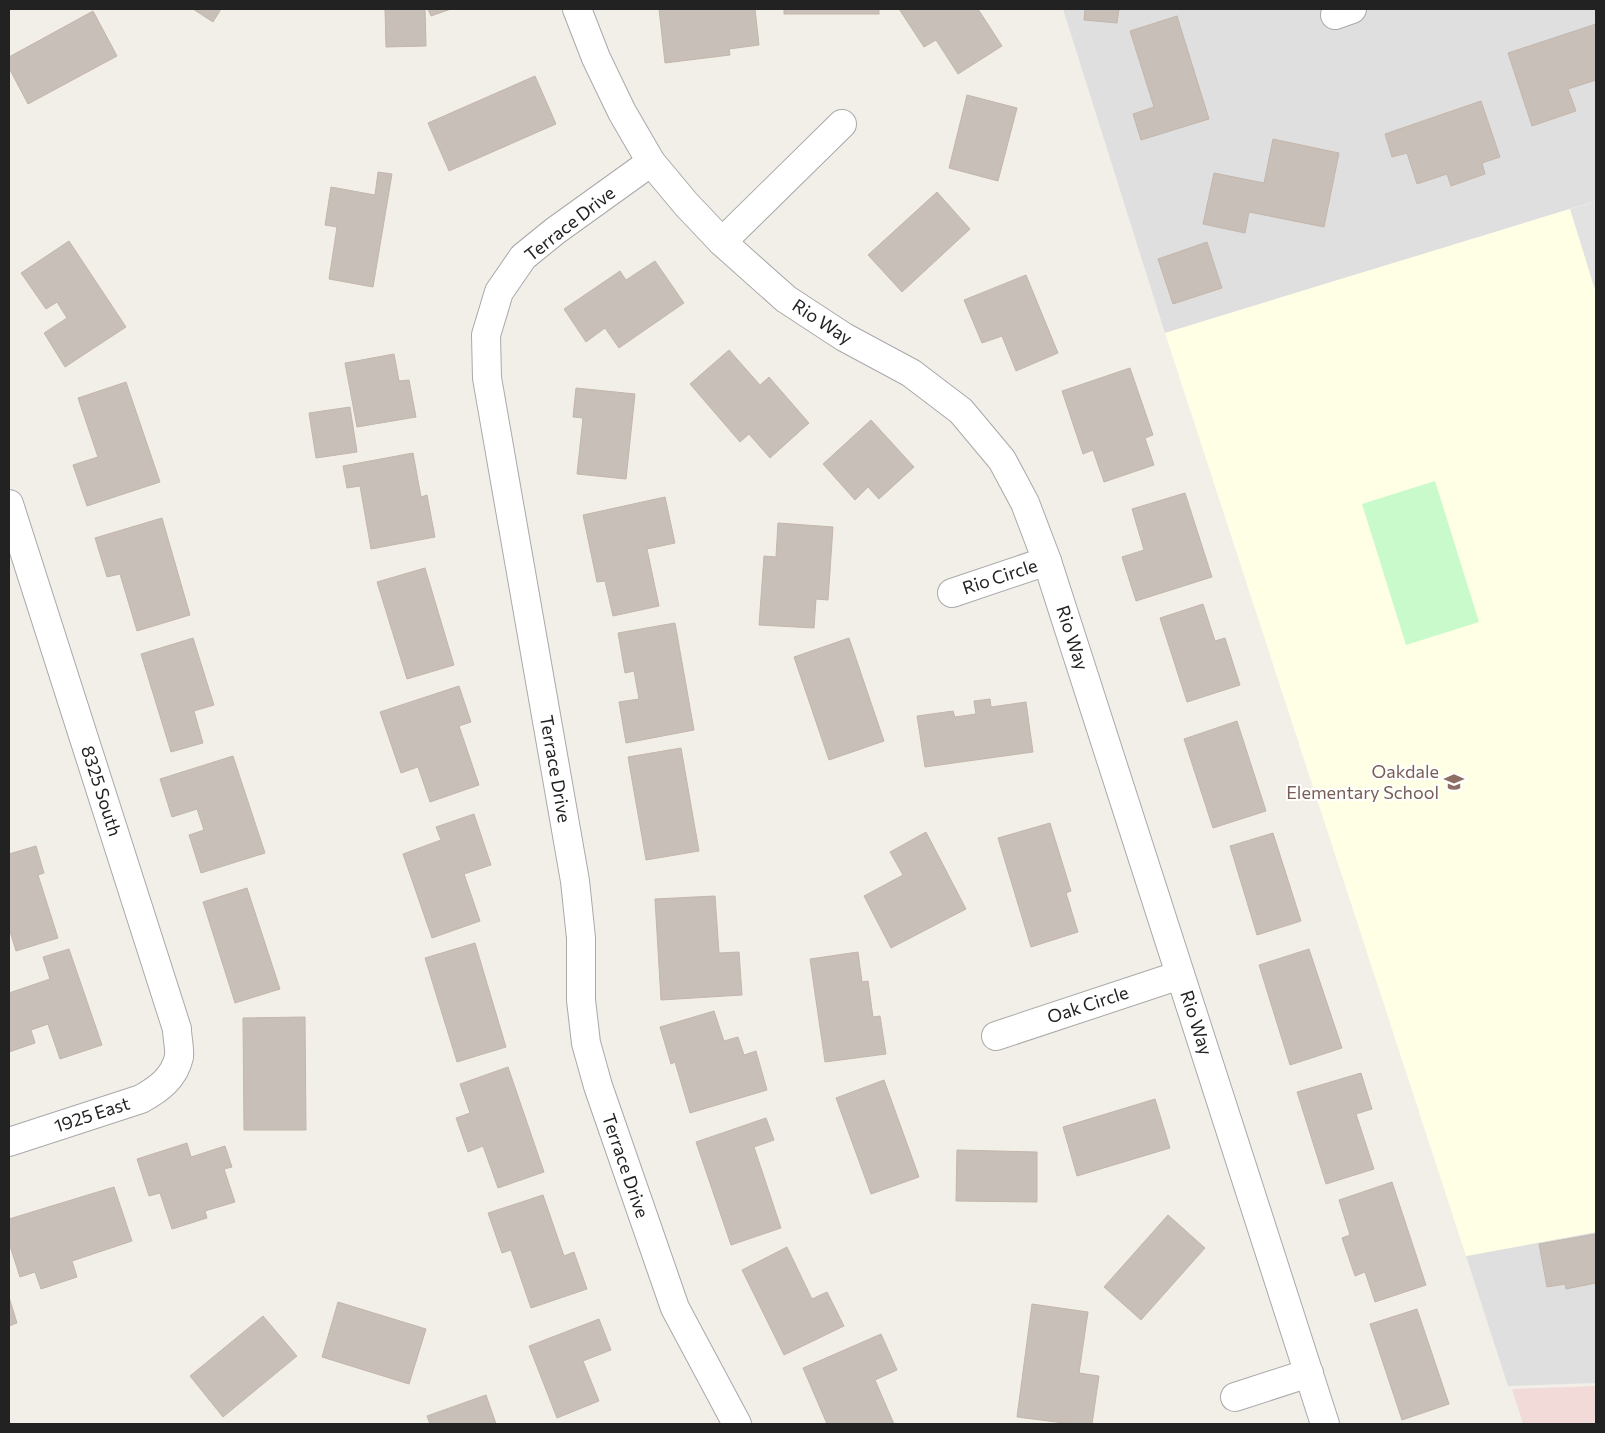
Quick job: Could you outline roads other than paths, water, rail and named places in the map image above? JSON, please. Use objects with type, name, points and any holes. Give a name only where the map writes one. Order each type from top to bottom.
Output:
[{"type":"street","name":"Rio Way","points":[[577,9],[600,67],[622,112],[651,162],[686,204],[722,242],[786,299],[844,337],[911,374],[961,411],[1002,460],[1025,503],[1047,561],[1325,1424]]},
{"type":"street","points":[[722,242],[842,124]]},
{"type":"street","name":"Terrace Drive","points":[[651,162],[555,231],[523,257],[498,292],[486,335],[487,378],[575,881],[581,938],[581,1000],[586,1043],[598,1086],[675,1308],[737,1424]]},
{"type":"street","name":"8325 South","points":[[9,504],[177,1029],[179,1056],[169,1078]]},
{"type":"street","name":"Rio Circle","points":[[952,593],[1047,561]]},
{"type":"street","name":"Oak Circle","points":[[996,1036],[1180,975]]},
{"type":"street","name":"1925 East","points":[[9,1142],[141,1099],[158,1089],[169,1078]]},
{"type":"street","points":[[1235,1397],[1309,1373]]},
{"type":"place","name":"Oakdale Elementary School","points":[[1454,782]]}]
